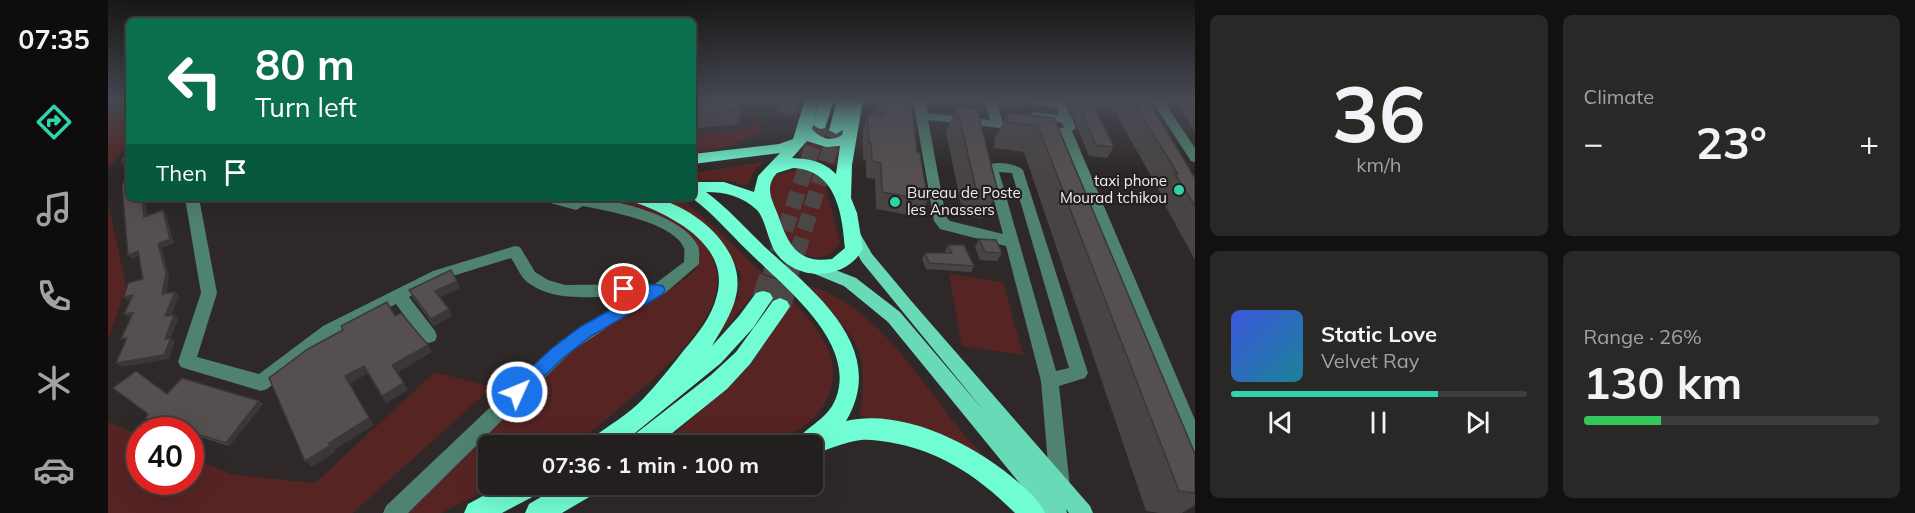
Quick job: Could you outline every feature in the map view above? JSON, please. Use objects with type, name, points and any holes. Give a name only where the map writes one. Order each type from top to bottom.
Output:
[{"type":"highway","points":[[756,152],[766,152],[792,161],[825,169],[838,185],[853,234],[854,249],[838,264],[817,267],[801,262],[783,249],[763,198],[762,183],[772,169],[792,161],[805,124]]},
{"type":"highway","points":[[843,124],[844,199]]},
{"type":"highway","points":[[696,159],[781,148],[801,136],[836,144],[847,124]]},
{"type":"highway","points":[[696,190],[721,186],[736,189],[749,194],[766,209]]},
{"type":"highway","points":[[696,192],[815,304],[842,343],[849,363],[850,382],[844,407],[830,427],[820,435]]},
{"type":"highway","points":[[648,201],[673,211],[704,231],[725,263],[727,280],[726,296],[720,314],[705,339],[652,404]]},
{"type":"highway","points":[[614,435],[714,357],[746,322],[772,302],[743,358],[719,382],[652,435]]},
{"type":"highway","points":[[823,441],[863,429],[896,432],[946,447],[987,471],[1032,513]]},
{"type":"highway","points":[[477,513],[511,495]]},
{"type":"highway","points":[[538,513],[568,495]]},
{"type":"main road","points":[[853,234],[867,258],[907,308],[1083,513]]},
{"type":"main road","points":[[801,262],[850,282],[894,318],[1057,513]]},
{"type":"street","points":[[924,124],[939,218],[945,225],[1012,242]]},
{"type":"street","points":[[1019,124],[1067,126]]},
{"type":"street","points":[[1059,124],[1067,126]]},
{"type":"street","points":[[1173,124],[1195,158]]},
{"type":"street","points":[[1067,126],[1195,443]]},
{"type":"street","points":[[1050,381],[1079,374],[1017,170],[991,167],[1050,381],[1060,487]]},
{"type":"street","points":[[193,201],[209,293],[187,362],[261,383],[329,331],[438,275],[515,251],[530,276],[543,284],[565,291],[658,290]]},
{"type":"street","points":[[561,201],[669,227]]},
{"type":"street","points":[[393,513],[566,346],[688,269],[693,258],[693,251],[686,239],[669,227],[646,215],[581,201]]},
{"type":"street","points":[[399,295],[429,336]]},
{"type":"shaded area","points":[[108,124],[126,124],[126,146],[108,169]]},
{"type":"shaded area","points":[[754,124],[761,124],[760,132],[730,146],[696,153],[696,135],[749,129]]},
{"type":"shaded area","points":[[808,139],[842,145],[838,167],[799,154]]},
{"type":"shaded area","points":[[763,162],[752,174],[748,186],[726,180],[696,181],[696,173]]},
{"type":"shaded area","points":[[795,170],[812,174],[825,186],[840,243],[835,250],[825,256],[807,256],[792,249],[766,188],[774,175]]},
{"type":"shaded area","points":[[584,201],[636,201],[679,221],[703,243],[712,257],[717,271],[717,287],[713,303],[694,335],[655,378],[584,435],[481,435],[574,348],[692,273],[699,264],[695,241],[677,225]]},
{"type":"shaded area","points":[[683,201],[715,228],[810,320],[828,349],[833,375],[827,399],[812,420],[789,434],[673,435],[747,369],[785,312],[752,296],[717,338],[734,299],[738,298],[739,281],[742,277],[721,243],[696,219],[672,204]]},
{"type":"shaded area","points":[[108,203],[126,286],[108,341]]},
{"type":"shaded area","points":[[949,274],[1003,282],[1023,355],[962,346]]},
{"type":"shaded area","points":[[803,284],[828,293],[851,306],[873,323],[910,365],[965,436],[999,470],[902,424],[860,416],[863,385],[860,354],[851,336]]},
{"type":"shaded area","points":[[435,372],[492,387],[353,513],[108,513],[108,422],[126,430],[126,495],[204,495],[204,463],[233,475],[315,483]]},
{"type":"shaded area","points":[[478,438],[478,494],[441,513],[398,513]]},
{"type":"building","points":[[868,124],[914,124],[917,152],[920,153],[928,200],[882,192],[881,163],[872,161],[871,143],[869,143]]},
{"type":"building","points":[[961,124],[981,124],[998,192],[976,189]]},
{"type":"building","points":[[1022,124],[1056,124],[1195,454],[1195,493],[1179,491],[1038,126]]},
{"type":"building","points":[[1087,124],[1103,124],[1114,147],[1096,145]]},
{"type":"building","points":[[1147,124],[1162,124],[1195,178],[1195,206],[1175,174],[1178,174]]},
{"type":"building","points":[[126,178],[126,201],[142,201],[144,217],[163,210],[170,239],[158,244],[166,273],[162,294],[175,292],[165,316],[174,315],[165,339],[171,338],[164,355],[116,363],[127,338],[121,339],[133,313],[124,314],[133,295],[124,297],[128,283],[143,279],[138,251],[128,255],[122,185]]},
{"type":"building","points":[[979,239],[996,240],[1002,253],[985,252]]},
{"type":"building","points":[[948,245],[964,245],[974,266],[929,263],[925,253],[952,253]]},
{"type":"building","points":[[451,270],[457,281],[435,291],[449,309],[431,319],[409,290]]},
{"type":"building","points":[[387,302],[395,316],[401,313],[428,345],[392,365],[404,383],[382,396],[364,366],[345,376],[369,418],[305,461],[269,378],[308,349],[343,330],[341,326]]},
{"type":"building","points":[[136,371],[167,394],[182,378],[259,401],[226,443],[204,436],[204,417],[146,417],[148,414],[113,388]]},
{"type":"tunnel","points":[[770,276],[820,125]]},
{"type":"tunnel","points":[[790,276],[836,130]]},
{"type":"tunnel","points":[[763,298],[771,274]]},
{"type":"tunnel","points":[[780,306],[790,274]]},
{"type":"place","name":"taxi phone Mourad tchikou","points":[[1179,190]]},
{"type":"place","name":"Bureau de Poste les Anassers","points":[[895,202]]},
{"type":"route","points":[[517,392],[566,346],[585,332],[658,290],[624,289]]}]
